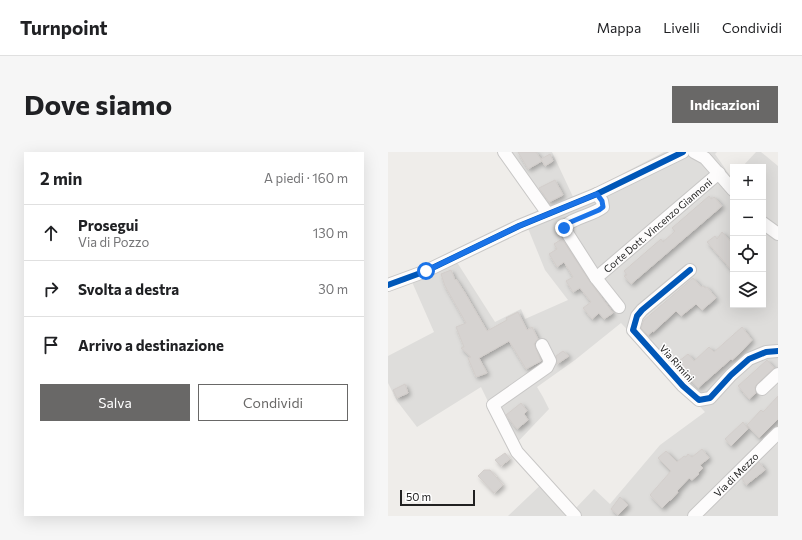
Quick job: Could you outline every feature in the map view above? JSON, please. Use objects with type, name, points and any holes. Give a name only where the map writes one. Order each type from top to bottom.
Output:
[{"type":"street","points":[[504,152],[548,214]]},
{"type":"street","points":[[388,285],[426,271],[519,226],[597,194],[683,152]]},
{"type":"street","points":[[694,152],[705,158],[730,186]]},
{"type":"street","name":"Corte Dott. Vincenzo Giannoni","points":[[596,278],[719,173]]},
{"type":"street","points":[[597,194],[602,201],[603,207],[590,215],[566,224],[564,228],[596,278],[619,307]]},
{"type":"street","points":[[766,225],[778,234]]},
{"type":"street","name":"Via Rimini","points":[[690,270],[636,316],[633,330],[694,396],[699,400],[710,398],[731,375],[749,359],[766,352],[778,351]]},
{"type":"street","points":[[542,345],[550,360],[547,367],[493,405],[517,452],[575,516]]},
{"type":"street","points":[[762,389],[778,374]]},
{"type":"street","name":"Via di Mezzo","points":[[694,516],[778,433]]},
{"type":"shaded area","points":[[497,152],[552,152],[574,199],[664,152],[717,152],[715,154],[730,176],[730,308],[766,308],[766,164],[745,164],[756,152],[761,152],[778,166],[778,516],[508,516],[548,478],[575,509],[594,489],[610,504],[660,445],[705,412],[621,323],[575,360],[537,387],[549,409],[511,449],[481,387],[417,427],[397,401],[388,383],[388,356],[434,332],[409,275],[453,256],[495,322],[521,309],[525,319],[568,300],[545,270],[525,221],[540,214]]},
{"type":"building","points":[[518,152],[536,152],[542,161],[528,169]]},
{"type":"building","points":[[550,154],[553,161],[545,166],[541,159]]},
{"type":"building","points":[[555,180],[563,195],[549,202],[539,188]]},
{"type":"building","points":[[709,196],[711,199],[714,197],[722,206],[631,284],[624,276],[627,275],[624,271],[661,239],[663,242],[675,231],[672,228]]},
{"type":"building","points":[[722,232],[730,241],[730,269],[707,242],[715,236],[717,239]]},
{"type":"building","points":[[562,239],[590,282],[613,313],[604,319],[599,313],[592,319],[583,308],[591,302],[580,288],[573,292],[566,281],[573,277],[564,262],[557,267],[549,254],[557,249],[554,244]]},
{"type":"building","points":[[451,270],[455,280],[456,279],[465,293],[487,331],[518,312],[527,330],[532,327],[538,339],[534,344],[541,361],[526,369],[509,341],[479,358],[487,373],[476,377],[468,358],[471,357],[461,348],[464,347],[456,327],[466,323],[445,286],[441,274]]},
{"type":"building","points":[[693,278],[701,287],[707,287],[716,298],[702,310],[696,304],[681,316],[676,311],[648,335],[641,328],[644,320]]},
{"type":"building","points":[[742,327],[752,340],[740,353],[698,388],[689,378],[687,380],[674,365],[688,354],[694,361],[709,347],[714,352]]},
{"type":"building","points":[[563,351],[569,356],[557,364],[556,356]]},
{"type":"building","points":[[767,360],[774,368],[757,384],[755,387],[756,393],[749,399],[738,386]]},
{"type":"building","points":[[405,384],[408,393],[397,398],[393,390]]},
{"type":"building","points":[[778,396],[778,419],[759,438],[747,425],[761,410],[763,412]]},
{"type":"building","points":[[521,403],[527,411],[524,414],[528,420],[517,429],[506,415]]},
{"type":"building","points":[[743,422],[748,429],[731,446],[725,439]]},
{"type":"building","points":[[702,449],[709,458],[700,465],[703,468],[698,473],[699,474],[692,480],[689,478],[671,500],[662,508],[650,495],[671,471],[658,458],[666,451],[677,462],[684,456],[686,457],[688,454],[692,457]]},
{"type":"building","points":[[505,453],[510,459],[501,466],[495,460]]},
{"type":"building","points":[[759,462],[765,470],[746,485],[742,479]]},
{"type":"building","points":[[484,470],[490,470],[503,485],[494,493],[478,476]]},
{"type":"building","points":[[620,497],[628,505],[618,515],[611,509]]},
{"type":"cycle path","points":[[388,285],[426,271],[519,226],[597,194],[683,152]]},
{"type":"cycle path","points":[[690,270],[642,310],[637,316],[633,330],[683,386],[699,400],[710,398],[731,375],[749,359],[766,352],[778,351]]},
{"type":"route","points":[[426,271],[519,226],[597,194],[602,201],[603,207],[590,215],[566,224],[564,228]]}]
